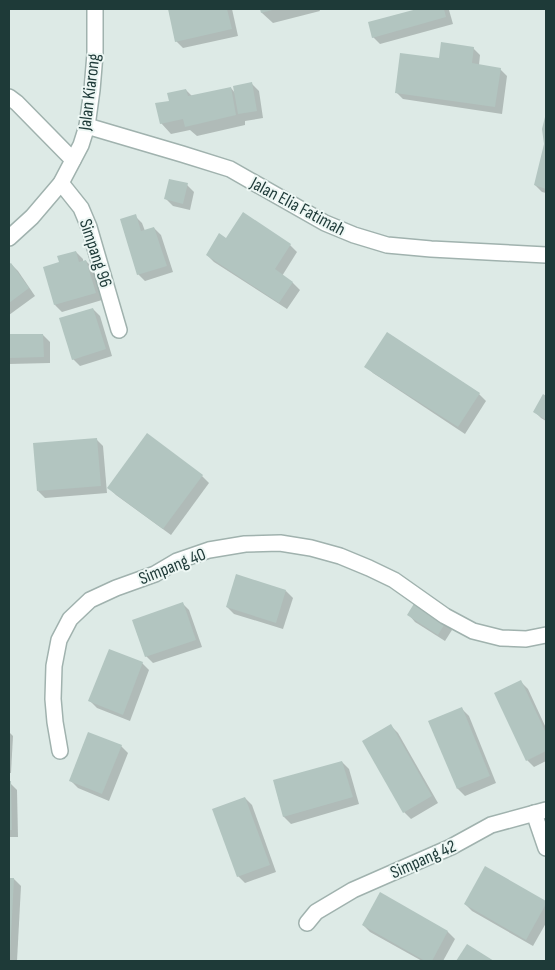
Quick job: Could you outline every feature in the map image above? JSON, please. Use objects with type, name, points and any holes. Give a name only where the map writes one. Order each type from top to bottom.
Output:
[{"type":"street","name":"Jalan Kiarong","points":[[9,238],[32,217],[61,183],[81,145],[87,126],[92,90],[95,54],[94,9]]},
{"type":"street","points":[[9,97],[73,160]]},
{"type":"street","name":"Jalan Elia Fatimah","points":[[87,126],[230,169],[326,223],[354,235],[387,244],[431,249],[546,255]]},
{"type":"street","name":"Simpang 96","points":[[61,183],[81,208],[89,227],[119,330]]},
{"type":"street","name":"Simpang 40","points":[[60,750],[53,699],[54,666],[59,640],[70,619],[90,600],[155,574],[177,561],[209,550],[245,544],[280,543],[311,548],[340,556],[394,580],[445,616],[473,631],[501,638],[526,638],[546,635]]},
{"type":"street","points":[[540,811],[546,848]]},
{"type":"street","name":"Simpang 42","points":[[307,923],[316,912],[353,890],[451,847],[491,826],[540,811]]},
{"type":"building","points":[[168,9],[227,9],[232,29],[175,42]]},
{"type":"building","points":[[260,9],[276,9],[261,13]]},
{"type":"building","points":[[417,9],[444,9],[446,17],[372,38],[368,22]]},
{"type":"building","points":[[441,42],[474,47],[472,63],[501,68],[495,107],[395,93],[400,53],[439,58]]},
{"type":"building","points":[[252,82],[257,111],[238,114],[233,86]]},
{"type":"building","points":[[231,87],[236,115],[185,127],[183,119],[160,124],[155,103],[169,101],[167,93],[186,89],[188,96]]},
{"type":"building","points":[[546,113],[546,189],[534,185],[544,144],[542,129]]},
{"type":"building","points":[[169,179],[188,183],[183,204],[164,199]]},
{"type":"building","points":[[243,212],[291,244],[275,269],[293,282],[279,303],[206,255],[219,233],[226,238]]},
{"type":"building","points":[[136,214],[141,231],[154,227],[167,266],[137,275],[120,219]]},
{"type":"building","points":[[76,251],[79,262],[86,260],[96,293],[54,305],[43,267],[59,262],[57,256]]},
{"type":"building","points":[[11,263],[29,288],[9,303],[9,264]]},
{"type":"building","points":[[93,308],[106,349],[72,360],[59,318]]},
{"type":"building","points":[[387,332],[480,393],[458,427],[364,367]]},
{"type":"building","points":[[9,334],[43,334],[44,357],[9,358]]},
{"type":"building","points":[[543,394],[546,396],[546,420],[533,412]]},
{"type":"building","points":[[147,433],[203,475],[163,529],[107,488]]},
{"type":"building","points":[[97,438],[101,486],[37,491],[33,443]]},
{"type":"building","points":[[236,574],[286,590],[276,623],[226,607]]},
{"type":"building","points":[[183,602],[196,640],[145,657],[132,620]]},
{"type":"building","points":[[415,602],[446,622],[438,635],[407,615]]},
{"type":"building","points":[[109,649],[143,662],[123,715],[88,701]]},
{"type":"building","points":[[521,680],[546,733],[546,751],[526,761],[494,693]]},
{"type":"building","points":[[462,707],[490,776],[457,789],[428,721]]},
{"type":"building","points":[[391,724],[432,796],[403,813],[362,741]]},
{"type":"building","points":[[88,732],[122,745],[102,794],[69,781]]},
{"type":"building","points":[[342,761],[353,797],[283,817],[273,780]]},
{"type":"building","points":[[9,781],[11,781],[12,830],[9,830]]},
{"type":"building","points":[[245,797],[270,865],[237,877],[212,809]]},
{"type":"building","points":[[485,866],[546,901],[526,940],[464,904]]},
{"type":"building","points":[[9,878],[14,878],[10,957],[9,957]]},
{"type":"building","points":[[380,892],[448,931],[432,961],[425,961],[362,925]]},
{"type":"building","points":[[467,944],[494,961],[456,961]]}]
